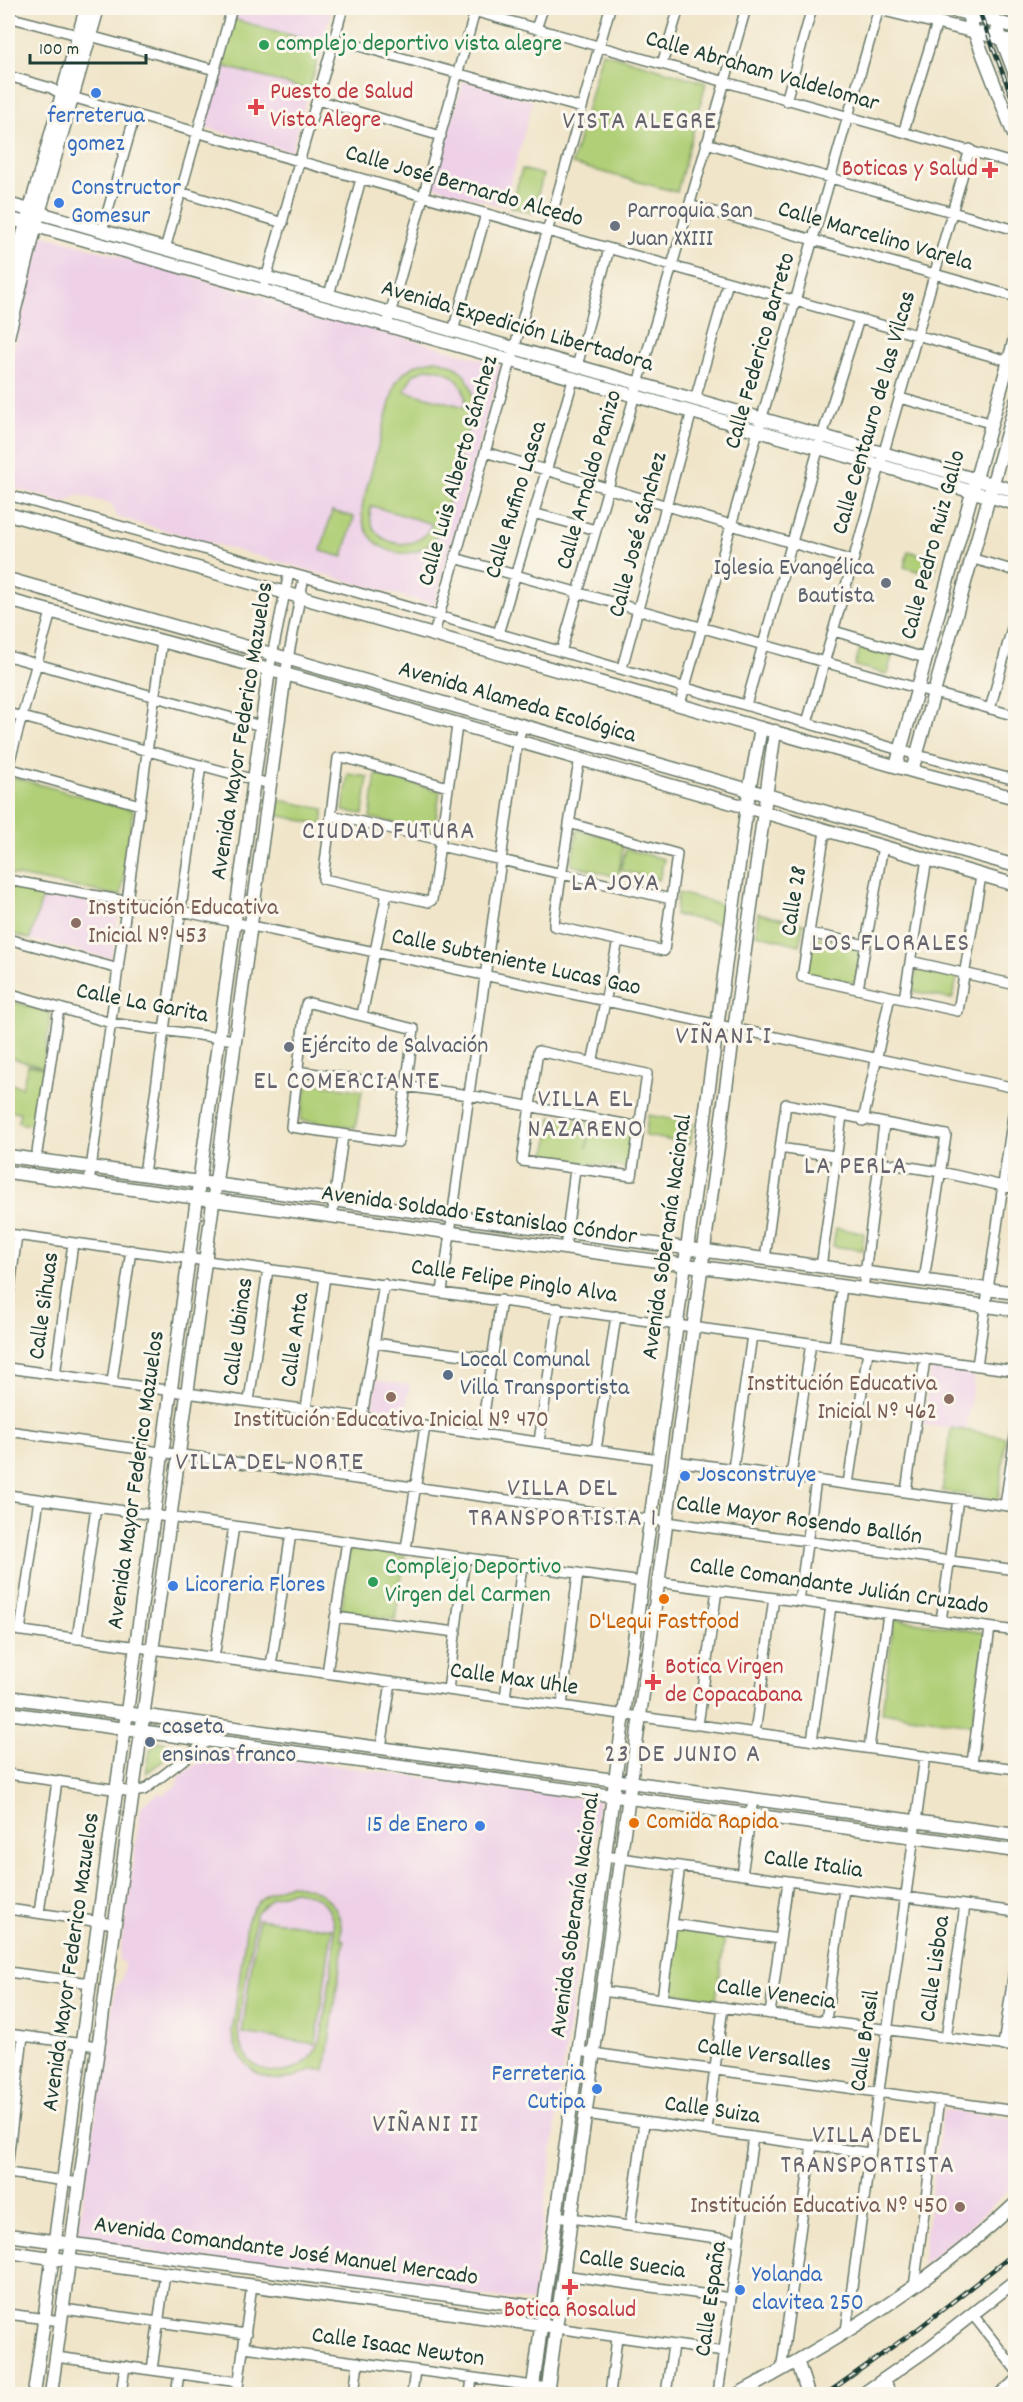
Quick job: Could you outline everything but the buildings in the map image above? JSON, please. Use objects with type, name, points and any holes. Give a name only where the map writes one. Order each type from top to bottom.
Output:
[{"type":"street","points":[[8,288],[30,225],[84,35],[86,8]]},
{"type":"street","points":[[84,35],[98,8]]},
{"type":"street","points":[[165,249],[230,8]]},
{"type":"street","points":[[265,284],[343,8]]},
{"type":"street","name":"Calle Abraham Valdelomar","points":[[463,8],[475,9],[536,29],[849,118],[904,130],[1016,164]]},
{"type":"street","points":[[536,29],[543,8]]},
{"type":"street","name":"Calle Luis Alberto Sánchez","points":[[434,634],[610,8]]},
{"type":"street","points":[[662,64],[679,8]]},
{"type":"street","name":"Calle Arnaldo Panizo","points":[[561,652],[746,8]]},
{"type":"street","points":[[786,100],[812,8]]},
{"type":"street","points":[[879,8],[1016,42]]},
{"type":"street","name":"Calle Federico Barreto","points":[[680,704],[879,8]]},
{"type":"street","points":[[945,8],[967,11],[1016,27]]},
{"type":"street","points":[[990,8],[1016,76]]},
{"type":"street","points":[[388,319],[475,9]]},
{"type":"street","points":[[967,11],[1016,140]]},
{"type":"street","points":[[9,14],[215,70]]},
{"type":"street","points":[[904,130],[937,23]]},
{"type":"street","points":[[334,39],[582,108]]},
{"type":"street","name":"Calle José Bernardo Alcedo","points":[[8,76],[51,88],[67,96],[1012,362]]},
{"type":"street","points":[[317,100],[441,136]]},
{"type":"street","points":[[102,231],[135,115]]},
{"type":"street","points":[[706,143],[1016,230]]},
{"type":"street","name":"Calle Centauro de las Vilcas","points":[[807,723],[970,149]]},
{"type":"street","points":[[328,295],[361,179]]},
{"type":"street","points":[[180,192],[283,223]]},
{"type":"street","name":"Avenida Expedición Libertadora","points":[[8,204],[165,249],[265,284],[328,295],[388,319],[453,331],[512,354]]},
{"type":"street","name":"Calle Marcelino Varela","points":[[689,205],[1016,297]]},
{"type":"street","points":[[453,331],[486,214]]},
{"type":"street","name":"Avenida Expedición Libertadora","points":[[8,218],[265,284],[694,405],[990,490],[1016,504]]},
{"type":"street","points":[[8,337],[30,225]]},
{"type":"street","name":"Calle Rufino Lasca","points":[[498,634],[609,249]]},
{"type":"street","name":"Calle José Sánchez","points":[[622,668],[728,282]]},
{"type":"street","points":[[746,705],[821,442],[859,319]]},
{"type":"street","name":"Calle Pedro Ruiz Gallo","points":[[896,766],[898,749],[990,423],[1012,362],[1016,335]]},
{"type":"street","points":[[900,398],[990,423]]},
{"type":"street","name":"Calle Pedro Ruiz Gallo","points":[[912,771],[970,558],[1016,401]]},
{"type":"street","points":[[485,452],[854,561]]},
{"type":"street","name":"Avenida Expedición Libertadora","points":[[990,490],[1016,491]]},
{"type":"street","points":[[8,495],[622,668],[916,755],[1016,780]]},
{"type":"street","name":"Avenida Alameda Ecológica","points":[[8,513],[774,732],[1016,798]]},
{"type":"street","points":[[533,513],[596,530]]},
{"type":"street","points":[[455,558],[1016,716]]},
{"type":"street","points":[[970,558],[1016,571]]},
{"type":"street","name":"Avenida Mayor Federico Mazuelos","points":[[34,2394],[261,726],[269,670],[289,573]]},
{"type":"street","name":"Avenida Mayor Federico Mazuelos","points":[[51,2394],[285,674],[304,577]]},
{"type":"street","name":"Avenida Alameda Ecológica","points":[[8,579],[1016,866]]},
{"type":"street","name":"Avenida Alameda Ecológica","points":[[8,600],[285,674],[457,726],[1016,885]]},
{"type":"street","points":[[51,612],[8,768],[140,806]]},
{"type":"street","points":[[990,710],[1015,617]]},
{"type":"street","points":[[834,631],[925,658]]},
{"type":"street","points":[[89,1184],[162,641]]},
{"type":"street","points":[[8,656],[261,726]]},
{"type":"street","points":[[8,713],[270,784]]},
{"type":"street","points":[[448,787],[340,757],[323,879],[431,901],[440,843],[457,726]]},
{"type":"street","points":[[442,1292],[517,742],[522,726]]},
{"type":"street","name":"Avenida Soberanía Nacional","points":[[532,2390],[748,791],[761,728]]},
{"type":"street","name":"Avenida Soberanía Nacional","points":[[547,2391],[774,732]]},
{"type":"street","points":[[569,823],[677,854],[664,951],[554,926],[569,823],[580,760]]},
{"type":"street","points":[[144,1174],[201,765]]},
{"type":"street","points":[[331,815],[501,861],[671,899]]},
{"type":"street","name":"Calle 28","points":[[825,831],[802,977],[858,989]]},
{"type":"street","points":[[883,846],[858,989],[958,1011],[981,876]]},
{"type":"street","points":[[904,999],[927,859]]},
{"type":"street","name":"Calle Subteniente Lucas Gao","points":[[8,880],[181,911],[1016,1088]]},
{"type":"street","points":[[362,1015],[387,893]]},
{"type":"street","points":[[733,910],[748,913]]},
{"type":"street","points":[[809,933],[866,945]]},
{"type":"street","points":[[8,939],[118,969]]},
{"type":"street","points":[[592,1063],[618,941]]},
{"type":"street","points":[[910,961],[1016,985]]},
{"type":"street","name":"Calle La Garita","points":[[8,993],[111,1023],[235,1040]]},
{"type":"street","points":[[863,1121],[890,996]]},
{"type":"street","points":[[306,1004],[362,1015],[414,1029],[398,1142],[291,1127],[296,1071],[306,1004]]},
{"type":"street","points":[[36,1159],[59,1008]]},
{"type":"street","points":[[538,1052],[592,1063],[647,1074],[632,1176],[522,1161],[538,1052]]},
{"type":"street","points":[[296,1071],[469,1095],[640,1127]]},
{"type":"street","points":[[977,1366],[1016,1094]]},
{"type":"street","points":[[765,1259],[786,1104],[863,1121],[946,1135],[924,1281]]},
{"type":"street","points":[[821,1267],[842,1116]]},
{"type":"street","points":[[863,1290],[884,1124]]},
{"type":"street","points":[[332,1217],[344,1136]]},
{"type":"street","points":[[702,1136],[717,1139]]},
{"type":"street","points":[[779,1148],[835,1156]]},
{"type":"street","name":"Avenida Soldado Estanislao Cóndor","points":[[8,1155],[1016,1293]]},
{"type":"street","points":[[878,1162],[941,1172],[1016,1189]]},
{"type":"street","points":[[565,1249],[575,1169]]},
{"type":"street","name":"Avenida Soldado Estanislao Cóndor","points":[[8,1173],[1016,1310]]},
{"type":"street","points":[[8,1302],[12,1234]]},
{"type":"street","name":"Calle Felipe Pinglo Alva","points":[[12,1234],[1016,1371]]},
{"type":"street","name":"Calle Sihuas","points":[[55,1375],[73,1243]]},
{"type":"street","points":[[112,1382],[131,1250]]},
{"type":"street","name":"Calle Ubinas","points":[[249,1401],[268,1269]]},
{"type":"street","name":"Calle Anta","points":[[306,1409],[325,1276]]},
{"type":"street","points":[[362,1417],[384,1284]]},
{"type":"street","points":[[834,1346],[842,1287]]},
{"type":"street","points":[[481,1434],[501,1300]]},
{"type":"street","points":[[539,1442],[558,1308]]},
{"type":"street","points":[[596,1450],[616,1316]]},
{"type":"street","points":[[733,1468],[752,1335]]},
{"type":"street","points":[[374,1343],[492,1359]]},
{"type":"street","points":[[791,1476],[811,1343]]},
{"type":"street","points":[[848,1484],[868,1351]]},
{"type":"street","points":[[906,1492],[926,1359]]},
{"type":"street","points":[[8,1368],[659,1459]]},
{"type":"street","points":[[406,1550],[425,1426]]},
{"type":"street","name":"Calle Mayor Rosendo Ballón","points":[[8,1431],[1016,1570]]},
{"type":"street","points":[[1005,1505],[1016,1431]]},
{"type":"street","points":[[674,1461],[1016,1507]]},
{"type":"street","points":[[799,1601],[816,1480]]},
{"type":"street","points":[[8,1495],[642,1582]]},
{"type":"street","points":[[20,1631],[39,1499]]},
{"type":"street","points":[[941,1621],[958,1499]]},
{"type":"street","points":[[77,1639],[96,1507]]},
{"type":"street","points":[[214,1658],[234,1526]]},
{"type":"street","points":[[271,1666],[291,1533]]},
{"type":"street","points":[[327,1674],[347,1541]]},
{"type":"street","points":[[448,1690],[465,1558]]},
{"type":"street","points":[[505,1698],[522,1565]]},
{"type":"street","points":[[562,1706],[578,1573]]},
{"type":"street","name":"Calle Comandante Julián Cruzado","points":[[657,1582],[1016,1631]]},
{"type":"street","points":[[698,1725],[717,1590]]},
{"type":"street","points":[[755,1733],[774,1598]]},
{"type":"street","points":[[812,1741],[831,1606]]},
{"type":"street","points":[[869,1748],[888,1614]]},
{"type":"street","points":[[335,1617],[456,1632]]},
{"type":"street","points":[[972,1763],[990,1628]]},
{"type":"street","name":"Calle Max Uhle","points":[[8,1629],[1016,1769]]},
{"type":"street","points":[[381,1748],[391,1682]]},
{"type":"street","points":[[8,1697],[1016,1835]]},
{"type":"street","points":[[8,1713],[1016,1851]]},
{"type":"street","points":[[8,1774],[133,1792],[144,1790],[209,1740]]},
{"type":"street","name":"Calle Brasil","points":[[846,2331],[925,1756]]},
{"type":"street","points":[[39,1913],[57,1781]]},
{"type":"street","points":[[742,1875],[753,1799]]},
{"type":"street","name":"Calle Italia","points":[[605,1856],[1016,1912]]},
{"type":"street","points":[[662,1999],[680,1866]]},
{"type":"street","points":[[770,2014],[788,1881]]},
{"type":"street","points":[[826,2021],[844,1888]]},
{"type":"street","name":"Calle Lisboa","points":[[946,2038],[964,1905]]},
{"type":"street","points":[[8,1909],[115,1924]]},
{"type":"street","points":[[672,1924],[780,1939]]},
{"type":"street","points":[[1003,2046],[1016,1956]]},
{"type":"street","points":[[8,1972],[90,1983]]},
{"type":"street","name":"Calle Venecia","points":[[602,1990],[1016,2047]]},
{"type":"street","points":[[707,2130],[723,2007]]},
{"type":"street","points":[[8,2034],[98,2046]]},
{"type":"street","points":[[8,2160],[23,2036]]},
{"type":"street","name":"Calle Versalles","points":[[578,2051],[1016,2111]]},
{"type":"street","points":[[914,2287],[939,2100]]},
{"type":"street","name":"Calle Suiza","points":[[585,2114],[870,2153]]},
{"type":"street","points":[[630,2226],[644,2122]]},
{"type":"street","name":"Calle España","points":[[718,2394],[753,2137]]},
{"type":"street","points":[[781,2371],[812,2145]]},
{"type":"street","points":[[8,2173],[80,2183]]},
{"type":"street","points":[[738,2394],[798,2362],[914,2287],[979,2236],[1016,2203]]},
{"type":"street","points":[[556,2216],[739,2241]]},
{"type":"street","name":"Avenida Comandante José Manuel Mercado","points":[[8,2235],[558,2310]]},
{"type":"street","name":"Avenida Comandante José Manuel Mercado","points":[[8,2252],[556,2328]]},
{"type":"street","points":[[152,2370],[165,2273]]},
{"type":"street","name":"Calle Suecia","points":[[563,2275],[731,2298]]},
{"type":"street","points":[[863,2394],[884,2381],[1016,2280]]},
{"type":"street","points":[[237,2394],[252,2285]]},
{"type":"street","points":[[8,2314],[45,2319],[62,2315],[158,2322],[246,2334]]},
{"type":"street","points":[[973,2314],[1016,2370]]},
{"type":"street","points":[[556,2328],[724,2352]]},
{"type":"street","points":[[610,2394],[617,2337]]},
{"type":"street","points":[[666,2394],[673,2345]]},
{"type":"street","name":"Calle Isaac Newton","points":[[244,2347],[472,2378],[547,2391]]},
{"type":"street","points":[[56,2357],[239,2382]]},
{"type":"street","points":[[354,2394],[358,2362]]},
{"type":"street","points":[[798,2362],[808,2394]]},
{"type":"street","points":[[121,2394],[125,2366]]},
{"type":"street","points":[[412,2394],[416,2370]]},
{"type":"street","points":[[176,2394],[179,2374]]},
{"type":"street","points":[[470,2394],[472,2378]]},
{"type":"street","points":[[998,2394],[1016,2380]]},
{"type":"street","points":[[884,2381],[892,2394]]},
{"type":"shaded area","points":[[236,8],[332,8],[322,44],[233,19]]},
{"type":"shaded area","name":"Puesto de Salud Vista Alegre","points":[[219,65],[309,90],[292,149],[289,151],[203,125]]},
{"type":"shaded area","points":[[464,80],[533,101],[504,207],[431,185]]},
{"type":"shaded area","points":[[42,234],[501,365],[434,605],[117,517],[112,504],[79,495],[65,502],[8,486],[8,371]]},
{"type":"shaded area","name":"Institución Educativa Inicial Nº 453","points":[[44,892],[119,906],[113,954],[108,958],[30,939]]},
{"type":"shaded area","name":"Institución Educativa Inicial Nº 462","points":[[932,1367],[975,1372],[966,1430],[922,1425]]},
{"type":"shaded area","name":"Institución Educativa Inicial Nº 470","points":[[376,1380],[410,1385],[405,1413],[372,1408]]},
{"type":"shaded area","points":[[218,1748],[599,1801],[532,2302],[76,2242],[116,1985],[122,1980],[124,1964],[119,1959],[141,1806],[158,1793],[164,1794],[177,1785],[178,1778]]},
{"type":"shaded area","name":"Institución Educativa Nº 450","points":[[943,2110],[1015,2119],[1015,2184],[965,2231],[922,2265]]},
{"type":"green space","points":[[233,19],[322,44],[309,90],[219,65]]},
{"type":"green space","points":[[602,52],[706,83],[677,192],[572,164]]},
{"type":"green space","points":[[522,169],[543,175],[533,213],[511,207]]},
{"type":"green space","points":[[436,360],[446,363],[461,371],[470,385],[473,412],[439,532],[429,544],[416,551],[402,553],[389,550],[377,543],[368,533],[363,519],[363,502],[395,384],[408,370]],"holes":[[[427,368],[443,371],[456,379],[464,391],[465,407],[404,391],[413,375]],[[372,506],[432,524],[425,535],[415,541],[404,544],[393,542],[383,538],[375,530],[371,520]]]},
{"type":"green space","points":[[332,511],[354,517],[343,557],[321,551]]},
{"type":"green space","points":[[908,551],[938,559],[934,576],[904,567]]},
{"type":"green space","points":[[861,644],[893,653],[887,674],[855,666]]},
{"type":"green space","points":[[348,774],[368,777],[363,814],[343,811]]},
{"type":"green space","points":[[376,774],[440,791],[434,831],[370,818]]},
{"type":"green space","points":[[12,777],[133,810],[121,896],[8,874],[8,793]]},
{"type":"green space","points":[[280,800],[324,809],[322,825],[277,815]]},
{"type":"green space","points":[[577,830],[624,841],[618,877],[571,865]]},
{"type":"green space","points":[[626,849],[664,859],[659,880],[620,870]]},
{"type":"green space","points":[[8,886],[44,892],[30,939],[8,933]]},
{"type":"green space","points":[[678,893],[723,905],[721,924],[675,915]]},
{"type":"green space","points":[[758,913],[803,924],[800,945],[756,934]]},
{"type":"green space","points":[[812,936],[861,946],[856,981],[853,983],[808,974],[805,971]]},
{"type":"green space","points":[[918,966],[958,974],[952,999],[912,991]]},
{"type":"green space","points":[[8,1000],[51,1013],[43,1067],[8,1057]]},
{"type":"green space","points":[[28,1065],[44,1068],[35,1126],[18,1123],[20,1112],[8,1111],[8,1083],[22,1087]]},
{"type":"green space","points":[[308,1082],[362,1091],[355,1128],[300,1120]]},
{"type":"green space","points":[[648,1115],[693,1123],[690,1144],[645,1136]]},
{"type":"green space","points":[[551,1117],[590,1123],[587,1149],[591,1125],[631,1131],[626,1168],[546,1159]]},
{"type":"green space","points":[[836,1228],[864,1233],[862,1250],[833,1246]]},
{"type":"green space","points":[[951,1428],[1006,1437],[998,1500],[942,1491]]},
{"type":"green space","name":"Complejo Deportivo Virgen del Carmen","points":[[352,1549],[405,1556],[395,1620],[343,1611],[349,1551]]},
{"type":"green space","points":[[894,1619],[986,1633],[972,1725],[882,1712]]},
{"type":"green space","points":[[158,1741],[183,1747],[146,1773],[150,1750]]},
{"type":"green space","points":[[289,1885],[311,1889],[328,1900],[339,1917],[341,1940],[344,1940],[325,2070],[312,2070],[294,2077],[272,2079],[253,2070],[245,2063],[239,2054],[232,2033],[250,1915],[253,1908],[268,1893]],"holes":[[[294,1891],[311,1895],[330,1911],[335,1936],[321,2039],[312,2055],[300,2066],[287,2071],[272,2072],[259,2068],[248,2059],[241,2045],[238,2027],[256,1913],[272,1897]]]},
{"type":"green space","points":[[258,1919],[332,1929],[316,2044],[242,2033]]},
{"type":"green space","points":[[676,1929],[725,1936],[716,2000],[666,1992]]},
{"type":"railway","points":[[978,8],[1016,108]]},
{"type":"railway","points":[[826,2394],[919,2328],[1016,2252]]},
{"type":"place","name":"complejo deportivo vista alegre","points":[[264,45]]},
{"type":"place","name":"ferreterua gomez","points":[[96,93]]},
{"type":"place","name":"Puesto de Salud Vista Alegre","points":[[256,107]]},
{"type":"place","name":"Boticas y Salud","points":[[990,170]]},
{"type":"place","name":"Constructor Gomesur","points":[[59,203]]},
{"type":"place","name":"Parroquia San Juan XXIII","points":[[615,226]]},
{"type":"place","name":"Iglesia Evangélica Bautista","points":[[886,583]]},
{"type":"place","name":"Institución Educativa Inicial Nº 453","points":[[76,923]]},
{"type":"place","name":"Ejército de Salvación","points":[[289,1047]]},
{"type":"place","name":"Local Comunal Villa Transportista","points":[[448,1375]]},
{"type":"place","name":"Institución Educativa Inicial Nº 470","points":[[391,1397]]},
{"type":"place","name":"Institución Educativa Inicial Nº 462","points":[[949,1399]]},
{"type":"place","name":"Josconstruye","points":[[685,1476]]},
{"type":"place","name":"Complejo Deportivo Virgen del Carmen","points":[[373,1582]]},
{"type":"place","name":"Licoreria Flores","points":[[173,1586]]},
{"type":"place","name":"D'Lequi Fastfood","points":[[664,1599]]},
{"type":"place","name":"Botica Virgen de Copacabana","points":[[653,1682]]},
{"type":"place","name":"caseta ensinas franco","points":[[150,1742]]},
{"type":"place","name":"Comida Rapida","points":[[634,1823]]},
{"type":"place","name":"15 de Enero","points":[[480,1826]]},
{"type":"place","name":"Ferreteria Cutipa","points":[[597,2089]]},
{"type":"place","name":"Institución Educativa Nº 450","points":[[960,2207]]},
{"type":"place","name":"Botica Rosalud","points":[[570,2287]]},
{"type":"place","name":"Yolanda clavitea 250","points":[[740,2290]]},
{"type":"district","name":"VISTA ALEGRE","points":[[640,122]]},
{"type":"district","name":"CIUDAD FUTURA","points":[[389,832]]},
{"type":"district","name":"LA JOYA","points":[[616,884]]},
{"type":"district","name":"LOS FLORALES","points":[[891,944]]},
{"type":"district","name":"VIÑANI I","points":[[724,1037]]},
{"type":"district","name":"EL COMERCIANTE","points":[[347,1082]]},
{"type":"district","name":"VILLA EL NAZARENO","points":[[586,1115]]},
{"type":"district","name":"LA PERLA","points":[[856,1167]]},
{"type":"district","name":"VILLA DEL NORTE","points":[[270,1463]]},
{"type":"district","name":"VILLA DEL TRANSPORTISTA 1","points":[[563,1504]]},
{"type":"district","name":"23 DE JUNIO A","points":[[683,1755]]},
{"type":"district","name":"VIÑANI II","points":[[426,2125]]},
{"type":"district","name":"VILLA DEL TRANSPORTISTA","points":[[868,2151]]}]
